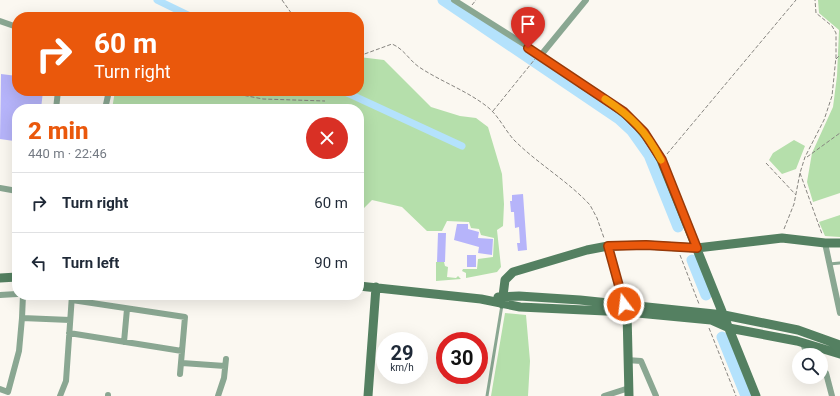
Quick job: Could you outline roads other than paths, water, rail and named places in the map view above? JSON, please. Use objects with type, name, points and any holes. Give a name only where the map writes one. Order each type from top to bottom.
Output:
[{"type":"street","points":[[454,0],[541,55],[635,121],[652,142],[662,160],[756,396]]},
{"type":"street","points":[[541,55],[586,0]]},
{"type":"street","points":[[0,21],[12,25]]},
{"type":"street","points":[[0,188],[12,190]]},
{"type":"street","points":[[503,300],[505,280],[513,272],[587,250],[607,246],[646,245],[697,248],[782,238],[825,243],[840,243]]},
{"type":"street","points":[[825,243],[840,313]]},
{"type":"street","points":[[604,396],[629,392],[626,308],[607,246]]},
{"type":"street","points":[[0,278],[12,277]]},
{"type":"street","points":[[364,286],[436,295],[503,300],[535,308],[626,308],[724,315],[798,330],[840,345]]},
{"type":"street","points":[[368,396],[376,287]]},
{"type":"street","points":[[0,295],[12,294]]},
{"type":"street","points":[[0,389],[8,392],[19,351],[23,300]]},
{"type":"street","points":[[60,396],[66,381],[72,300]]},
{"type":"street","points":[[82,300],[128,309],[185,317],[180,374]]},
{"type":"street","points":[[626,308],[711,320],[730,328],[758,332],[803,342],[840,354]]},
{"type":"street","points":[[124,342],[128,309]]},
{"type":"street","points":[[22,318],[70,320]]},
{"type":"street","points":[[69,333],[182,351]]},
{"type":"street","points":[[803,342],[805,348]]},
{"type":"street","points":[[218,396],[222,384],[226,359]]},
{"type":"street","points":[[627,360],[641,361],[656,396]]},
{"type":"street","points":[[182,363],[225,366]]},
{"type":"street","points":[[828,381],[832,396]]},
{"type":"lane","points":[[829,264],[840,263]]},
{"type":"lane","points":[[487,396],[503,300]]},
{"type":"waterway","points":[[157,0],[182,12]]},
{"type":"waterway","points":[[443,0],[619,119],[632,131],[649,155],[678,227]]},
{"type":"waterway","points":[[354,96],[462,146]]},
{"type":"waterway","points":[[692,260],[706,295]]},
{"type":"waterway","points":[[722,337],[746,396]]}]
